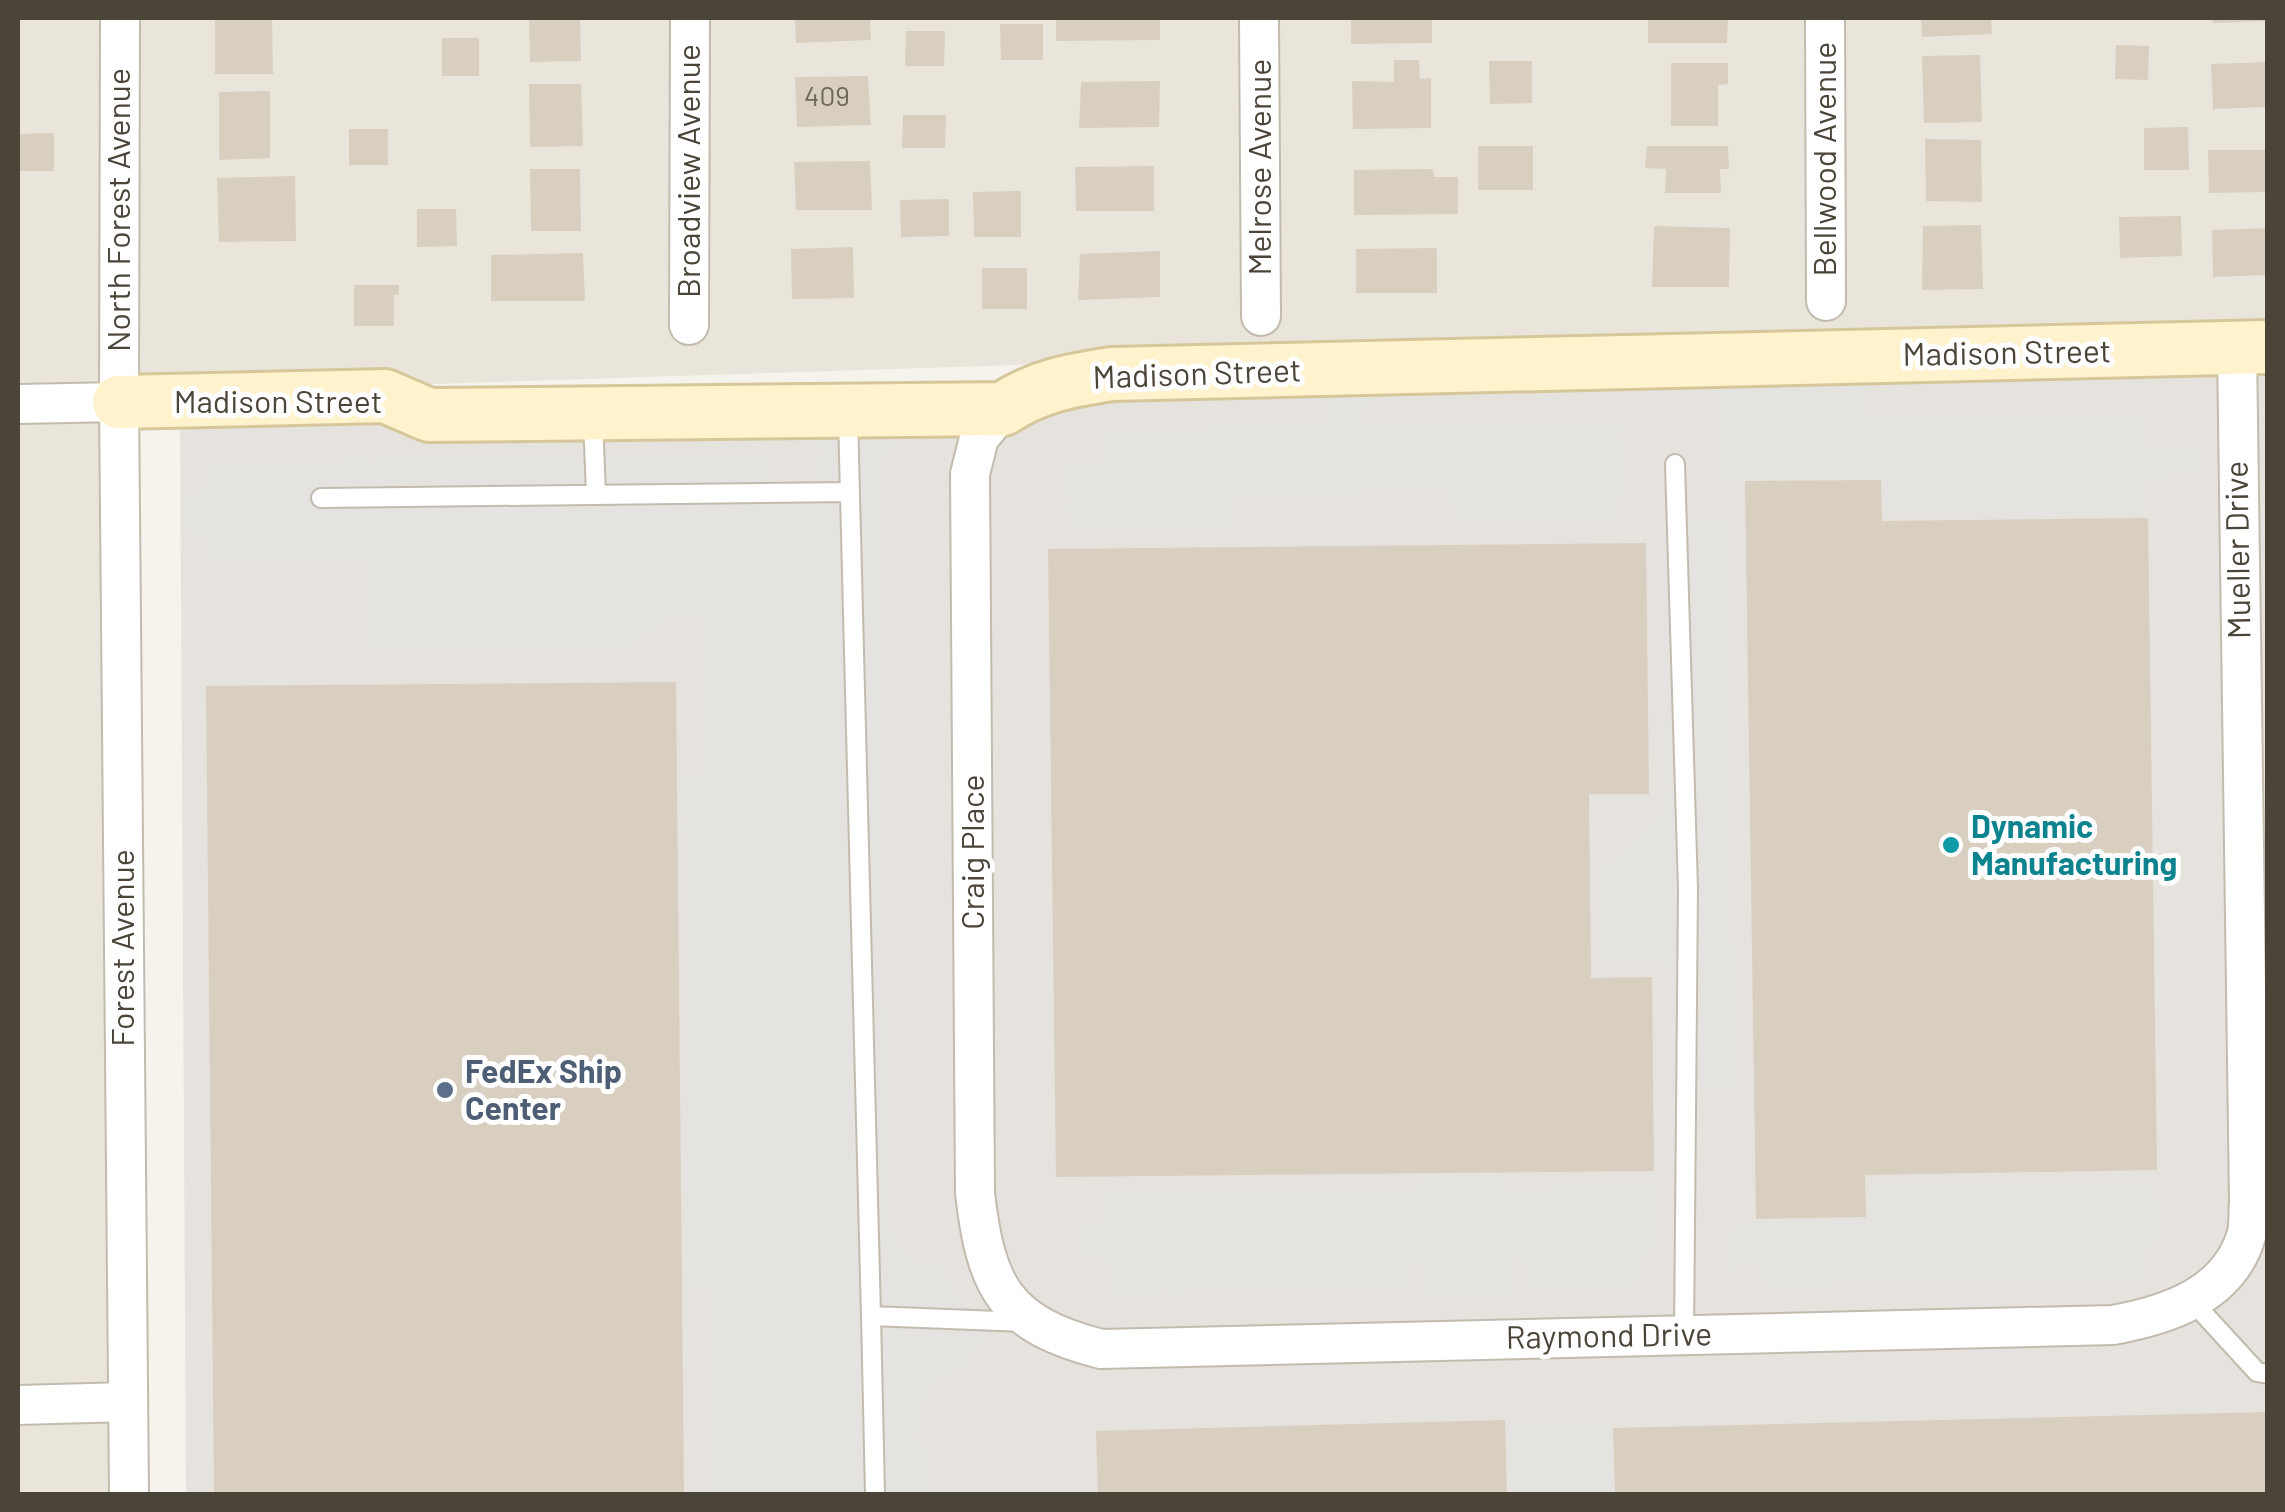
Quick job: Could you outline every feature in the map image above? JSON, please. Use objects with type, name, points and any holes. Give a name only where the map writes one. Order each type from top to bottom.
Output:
[{"type":"street","name":"North Forest Avenue","points":[[119,402],[120,18]]},
{"type":"street","name":"Broadview Avenue","points":[[689,325],[690,18]]},
{"type":"street","name":"Melrose Avenue","points":[[1259,18],[1261,316]]},
{"type":"street","name":"Bellwood Avenue","points":[[1824,18],[1826,301]]},
{"type":"street","name":"Madison Street","points":[[18,404],[385,396],[428,415],[1003,409],[1027,392],[1112,374],[2252,348]]},
{"type":"street","name":"Mueller Drive","points":[[2204,1292],[2233,1261],[2246,1233],[2249,1202],[2252,348]]},
{"type":"street","name":"Forest Avenue","points":[[119,402],[129,1494]]},
{"type":"street","name":"Craig Place","points":[[1003,409],[979,438],[970,474],[975,1193],[988,1267],[1018,1310]]},
{"type":"street","name":"Raymond Drive","points":[[1018,1310],[1065,1339],[1101,1349],[2113,1325],[2152,1318],[2204,1292]]},
{"type":"street","points":[[18,1405],[127,1402]]},
{"type":"lane","points":[[847,410],[875,1494]]},
{"type":"lane","points":[[593,413],[596,495]]},
{"type":"lane","points":[[1675,464],[1688,889],[1684,1335]]},
{"type":"lane","points":[[321,498],[849,492]]},
{"type":"lane","points":[[2204,1292],[2257,1372],[2268,1374]]},
{"type":"lane","points":[[870,1316],[1018,1310]]},
{"type":"shaded area","points":[[18,18],[110,18],[110,392],[150,1494],[18,1494]]},
{"type":"shaded area","points":[[129,18],[2267,18],[2267,324],[129,394]]},
{"type":"shaded area","points":[[2267,368],[2267,1494],[186,1494],[180,418]]},
{"type":"shaded area","points":[[1868,383],[1869,414],[2145,410],[2144,438],[2152,443],[2204,442],[2205,478],[2151,480],[2144,489],[2145,513],[1878,519],[1877,481],[1714,485],[1713,385]]},
{"type":"shaded area","points":[[1375,397],[1367,405],[1364,421],[1623,418],[1622,522],[1450,525],[1448,494],[1235,497],[1235,530],[1065,531],[1064,458],[1100,458],[1100,427],[1326,422],[1324,407],[1316,399]]},
{"type":"shaded area","points":[[904,436],[886,455],[880,477],[890,1209],[895,1236],[912,1257],[932,1264],[943,1260],[963,1300],[992,1332],[963,1374],[955,1372],[933,1387],[921,1407],[919,1444],[929,1444],[929,1494],[712,1494],[708,1293],[686,1291],[680,775],[699,774],[699,618],[675,618],[630,648],[368,652],[367,561],[207,565],[206,541],[184,534],[183,490],[199,489],[204,483],[204,458],[772,453],[775,481],[807,481],[816,469],[817,449],[811,437]]},
{"type":"shaded area","points":[[1728,519],[1738,1090],[1669,1091],[1669,970],[1660,965],[1596,966],[1595,872],[1656,815],[1665,796],[1660,520]]},
{"type":"shaded area","points":[[1506,1175],[1507,1186],[1658,1182],[1660,1202],[1654,1258],[1645,1259],[1644,1287],[1524,1289],[1522,1263],[1512,1263],[1512,1296],[1425,1298],[1422,1264],[1413,1263],[1413,1293],[1107,1296],[1107,1263],[1079,1263],[1079,1223],[1100,1222],[1101,1192],[1417,1188],[1417,1176]]},
{"type":"shaded area","points":[[2159,1178],[2160,1247],[2147,1248],[2147,1280],[1762,1289],[1759,1270],[1725,1272],[1725,1228],[1756,1219],[1866,1217],[1871,1209],[1871,1183]]},
{"type":"shaded area","points":[[1613,1419],[1615,1494],[1507,1494],[1505,1420]]},
{"type":"building","points":[[215,18],[272,18],[273,74],[215,74]]},
{"type":"building","points":[[529,18],[580,18],[581,61],[530,62]]},
{"type":"building","points":[[795,18],[870,18],[871,40],[796,43]]},
{"type":"building","points":[[1056,18],[1160,18],[1160,40],[1056,41]]},
{"type":"building","points":[[1351,18],[1432,18],[1432,43],[1351,44]]},
{"type":"building","points":[[1648,18],[1728,18],[1727,43],[1648,43]]},
{"type":"building","points":[[1921,18],[1991,18],[1992,34],[1922,37]]},
{"type":"building","points":[[2213,18],[2268,18],[2268,21],[2213,23]]},
{"type":"building","points":[[1000,24],[1043,24],[1043,60],[1001,60]]},
{"type":"building","points":[[906,31],[945,31],[944,66],[905,66]]},
{"type":"building","points":[[442,38],[479,38],[479,76],[442,76]]},
{"type":"building","points":[[2116,45],[2149,46],[2148,80],[2115,79]]},
{"type":"building","points":[[1980,55],[1982,122],[1924,123],[1922,56]]},
{"type":"building","points":[[1394,60],[1419,60],[1420,79],[1431,78],[1431,128],[1353,129],[1352,81],[1394,82]]},
{"type":"building","points":[[1489,61],[1532,61],[1532,103],[1490,104]]},
{"type":"building","points":[[2268,62],[2268,107],[2213,109],[2211,64]]},
{"type":"building","points":[[1671,63],[1728,63],[1728,84],[1718,85],[1718,126],[1671,126]]},
{"type":"building","points":[[868,76],[871,125],[797,127],[795,77]]},
{"type":"building","points":[[1160,81],[1159,127],[1079,128],[1081,82]]},
{"type":"building","points":[[529,84],[581,84],[583,146],[530,147]]},
{"type":"building","points":[[270,91],[270,158],[219,160],[219,92]]},
{"type":"building","points":[[903,115],[946,115],[945,148],[902,148]]},
{"type":"building","points":[[2188,127],[2189,170],[2144,170],[2144,128]]},
{"type":"building","points":[[349,129],[388,129],[388,165],[349,165]]},
{"type":"building","points":[[54,133],[54,171],[18,171],[18,134]]},
{"type":"building","points":[[1925,139],[1981,140],[1982,202],[1926,201]]},
{"type":"building","points":[[1478,146],[1533,146],[1533,190],[1478,190]]},
{"type":"building","points":[[1647,146],[1728,146],[1729,169],[1720,169],[1721,193],[1665,193],[1666,169],[1645,168]]},
{"type":"building","points":[[2208,150],[2268,150],[2268,192],[2209,193]]},
{"type":"building","points":[[870,161],[872,210],[796,210],[794,162]]},
{"type":"building","points":[[1154,166],[1154,211],[1076,211],[1075,167]]},
{"type":"building","points":[[530,169],[580,169],[581,231],[531,231]]},
{"type":"building","points":[[1433,169],[1434,177],[1458,177],[1458,214],[1354,215],[1354,170]]},
{"type":"building","points":[[295,176],[296,241],[219,242],[217,178]]},
{"type":"building","points":[[1021,191],[1021,237],[974,237],[973,192]]},
{"type":"building","points":[[949,199],[949,236],[901,237],[900,200]]},
{"type":"building","points":[[417,209],[456,209],[457,246],[417,247]]},
{"type":"building","points":[[2181,216],[2182,256],[2120,258],[2119,217]]},
{"type":"building","points":[[1981,225],[1983,289],[1922,290],[1923,226]]},
{"type":"building","points":[[1654,226],[1730,228],[1729,287],[1652,287]]},
{"type":"building","points":[[2268,228],[2268,275],[2213,277],[2212,230]]},
{"type":"building","points":[[853,247],[854,298],[792,299],[791,249]]},
{"type":"building","points":[[1437,248],[1437,293],[1356,293],[1356,249]]},
{"type":"building","points":[[1160,251],[1160,297],[1078,300],[1080,254]]},
{"type":"building","points":[[583,253],[585,301],[491,301],[491,255]]},
{"type":"building","points":[[982,268],[1027,268],[1027,309],[982,309]]},
{"type":"building","points":[[354,285],[399,285],[399,295],[394,295],[394,326],[354,326]]},
{"type":"building","name":"Dynamic Manufacturing","points":[[1881,480],[1882,521],[2148,518],[2157,1170],[1865,1175],[1866,1217],[1756,1219],[1745,481]]},
{"type":"building","points":[[1646,543],[1649,794],[1589,794],[1591,978],[1652,977],[1654,1171],[1056,1177],[1048,549]]},
{"type":"building","name":"FedEx Ship Center","points":[[676,682],[684,1494],[214,1494],[206,686]]},
{"type":"building","points":[[2268,1412],[2268,1494],[1615,1494],[1613,1428]]},
{"type":"building","points":[[1505,1420],[1507,1494],[1098,1494],[1096,1431]]},
{"type":"place","name":"Dynamic Manufacturing","points":[[1951,845]]},
{"type":"place","name":"FedEx Ship Center","points":[[445,1090]]}]
